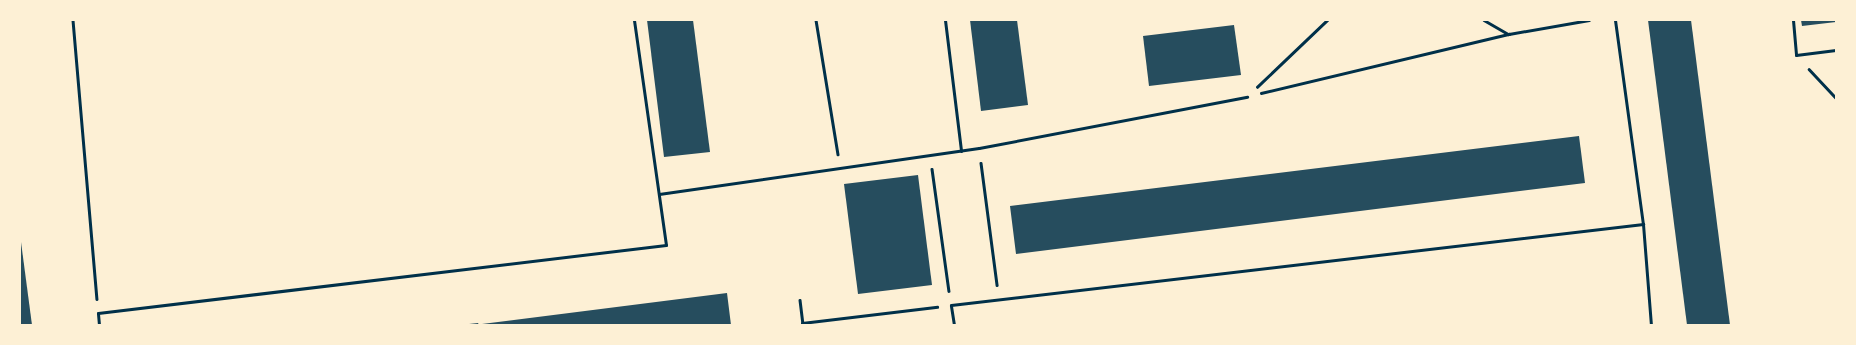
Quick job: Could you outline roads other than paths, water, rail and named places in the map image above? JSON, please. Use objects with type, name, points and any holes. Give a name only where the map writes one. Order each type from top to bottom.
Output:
[{"type":"lane","points":[[99,325],[98,313],[666,245],[634,20]]},
{"type":"lane","points":[[945,20],[961,151]]},
{"type":"lane","points":[[1615,20],[1643,224],[1651,325]]},
{"type":"lane","points":[[1793,20],[1796,55],[1836,50]]},
{"type":"lane","points":[[659,194],[961,151],[1247,97]]},
{"type":"lane","points":[[954,325],[951,306],[1643,224]]}]
